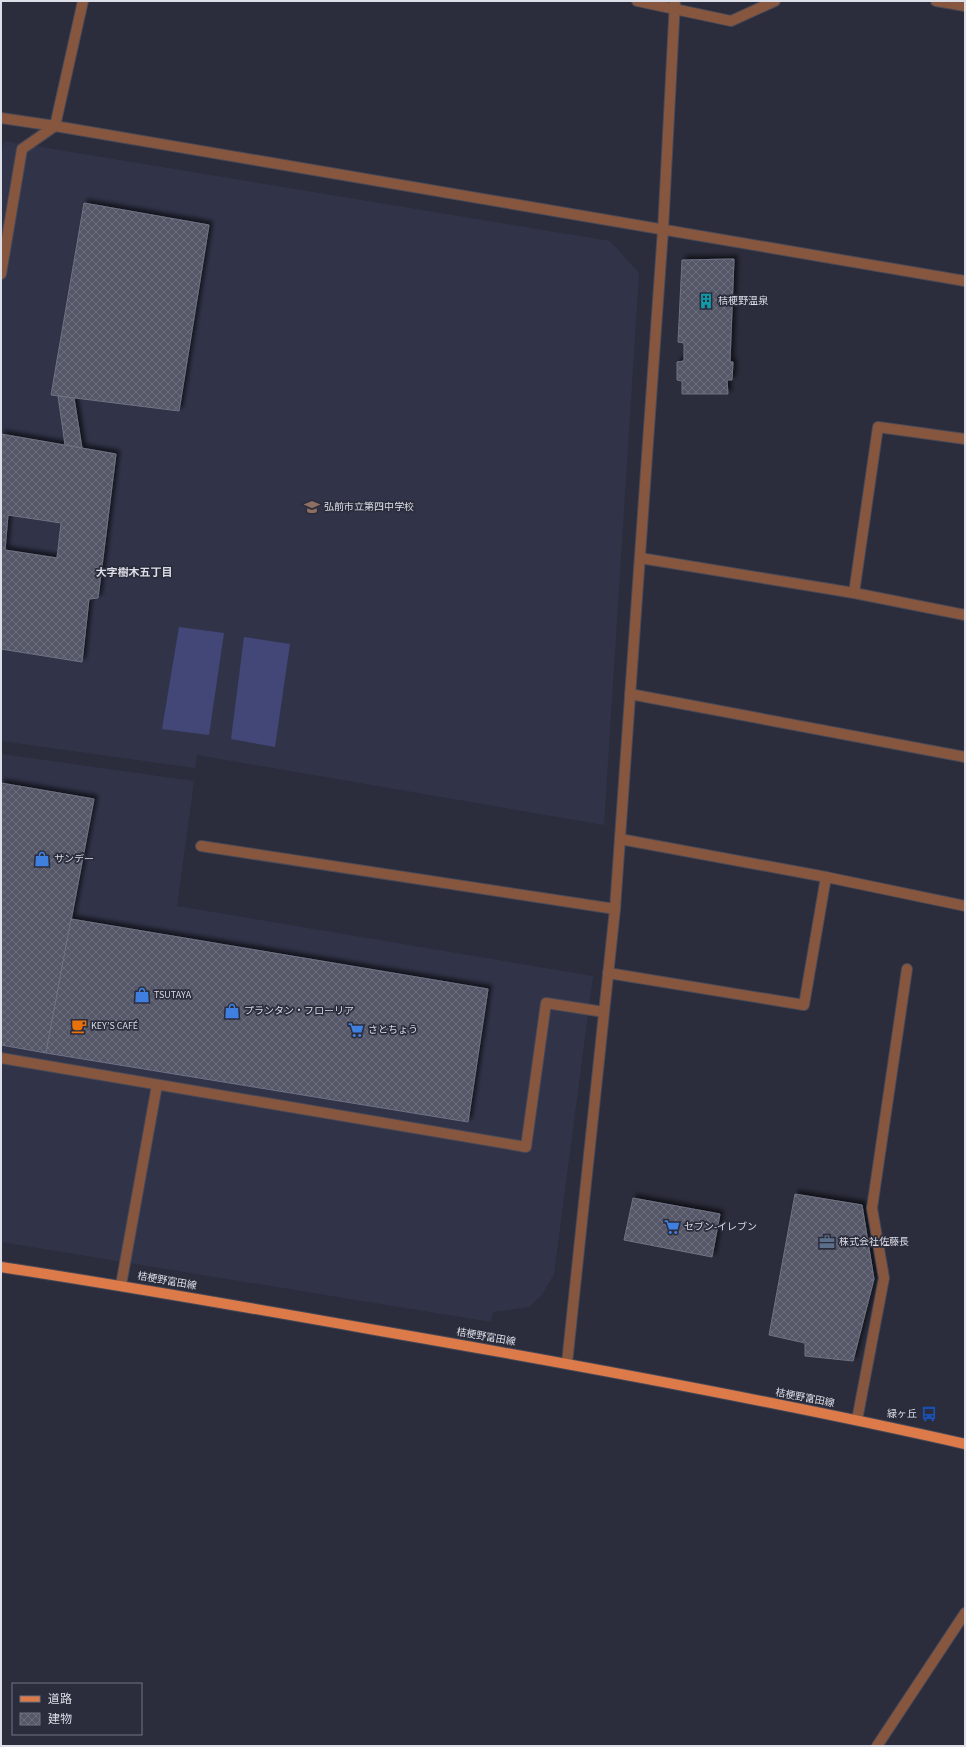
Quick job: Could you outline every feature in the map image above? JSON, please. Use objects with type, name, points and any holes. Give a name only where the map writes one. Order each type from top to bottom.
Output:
[{"type":"main road","name":"桔梗野富田線","points":[[1,1267],[121,1285],[567,1363],[857,1420],[965,1444]]},
{"type":"street","points":[[1,274],[22,149],[55,126],[83,1]]},
{"type":"street","points":[[637,1],[674,5],[731,21],[775,1]]},
{"type":"street","points":[[936,1],[965,6]]},
{"type":"street","points":[[567,1363],[615,909],[663,230],[674,5]]},
{"type":"street","points":[[1,118],[965,281]]},
{"type":"street","points":[[854,594],[878,426],[965,439]]},
{"type":"street","points":[[640,558],[854,594],[965,615]]},
{"type":"street","points":[[630,694],[965,758]]},
{"type":"street","points":[[620,839],[826,877],[965,906]]},
{"type":"street","points":[[201,846],[615,909]]},
{"type":"street","points":[[608,973],[804,1005],[826,877]]},
{"type":"street","points":[[857,1420],[884,1278],[872,1208],[907,969]]},
{"type":"street","points":[[1,1058],[526,1147],[546,1003],[604,1012]]},
{"type":"street","points":[[121,1285],[157,1085]]},
{"type":"street","points":[[877,1746],[965,1612]]},
{"type":"shaded area","name":"弘前市立第四中学校","points":[[4,141],[610,241],[639,273],[604,825],[197,755],[195,768],[1,741],[1,158]]},
{"type":"shaded area","points":[[179,627],[224,633],[209,735],[162,729]]},
{"type":"shaded area","points":[[244,637],[290,644],[275,747],[231,739]]},
{"type":"shaded area","points":[[1,754],[194,781],[177,906],[593,976],[554,1274],[542,1295],[529,1307],[493,1312],[491,1322],[1,1242]]},
{"type":"building","points":[[84,203],[209,225],[179,411],[51,395]]},
{"type":"building","name":"桔梗野温泉","points":[[734,259],[730,362],[733,362],[732,380],[727,380],[728,394],[682,394],[682,381],[677,380],[677,362],[684,361],[684,343],[678,342],[682,260]]},
{"type":"building","points":[[58,396],[74,398],[82,448],[65,445]]},
{"type":"building","points":[[1,434],[116,454],[98,598],[89,599],[82,662],[1,649]],"holes":[[[8,515],[61,523],[57,558],[5,550]]]},
{"type":"building","name":"サンデー","points":[[1,783],[94,799],[46,1053],[1,1045]]},
{"type":"building","points":[[71,919],[488,989],[468,1122],[46,1053]]},
{"type":"building","name":"株式会社佐藤長","points":[[795,1194],[862,1205],[874,1279],[853,1361],[805,1356],[805,1343],[769,1335]]},
{"type":"building","name":"セブン-イレブン","points":[[633,1198],[720,1214],[712,1257],[624,1240]]},
{"type":"place","name":"桔梗野温泉","points":[[706,301]]},
{"type":"place","name":"弘前市立第四中学校","points":[[312,507]]},
{"type":"place","name":"サンデー","points":[[42,859]]},
{"type":"place","name":"TSUTAYA","points":[[142,995]]},
{"type":"place","name":"プランタン・フローリア","points":[[232,1011]]},
{"type":"place","name":"KEY’S CAFÉ","points":[[79,1026]]},
{"type":"place","name":"さとちょう","points":[[356,1030]]},
{"type":"place","name":"セブン-イレブン","points":[[672,1227]]},
{"type":"place","name":"株式会社佐藤長","points":[[827,1242]]},
{"type":"place","name":"緑ヶ丘","points":[[929,1414]]},
{"type":"district","name":"大字樹木五丁目","points":[[134,572]]}]
